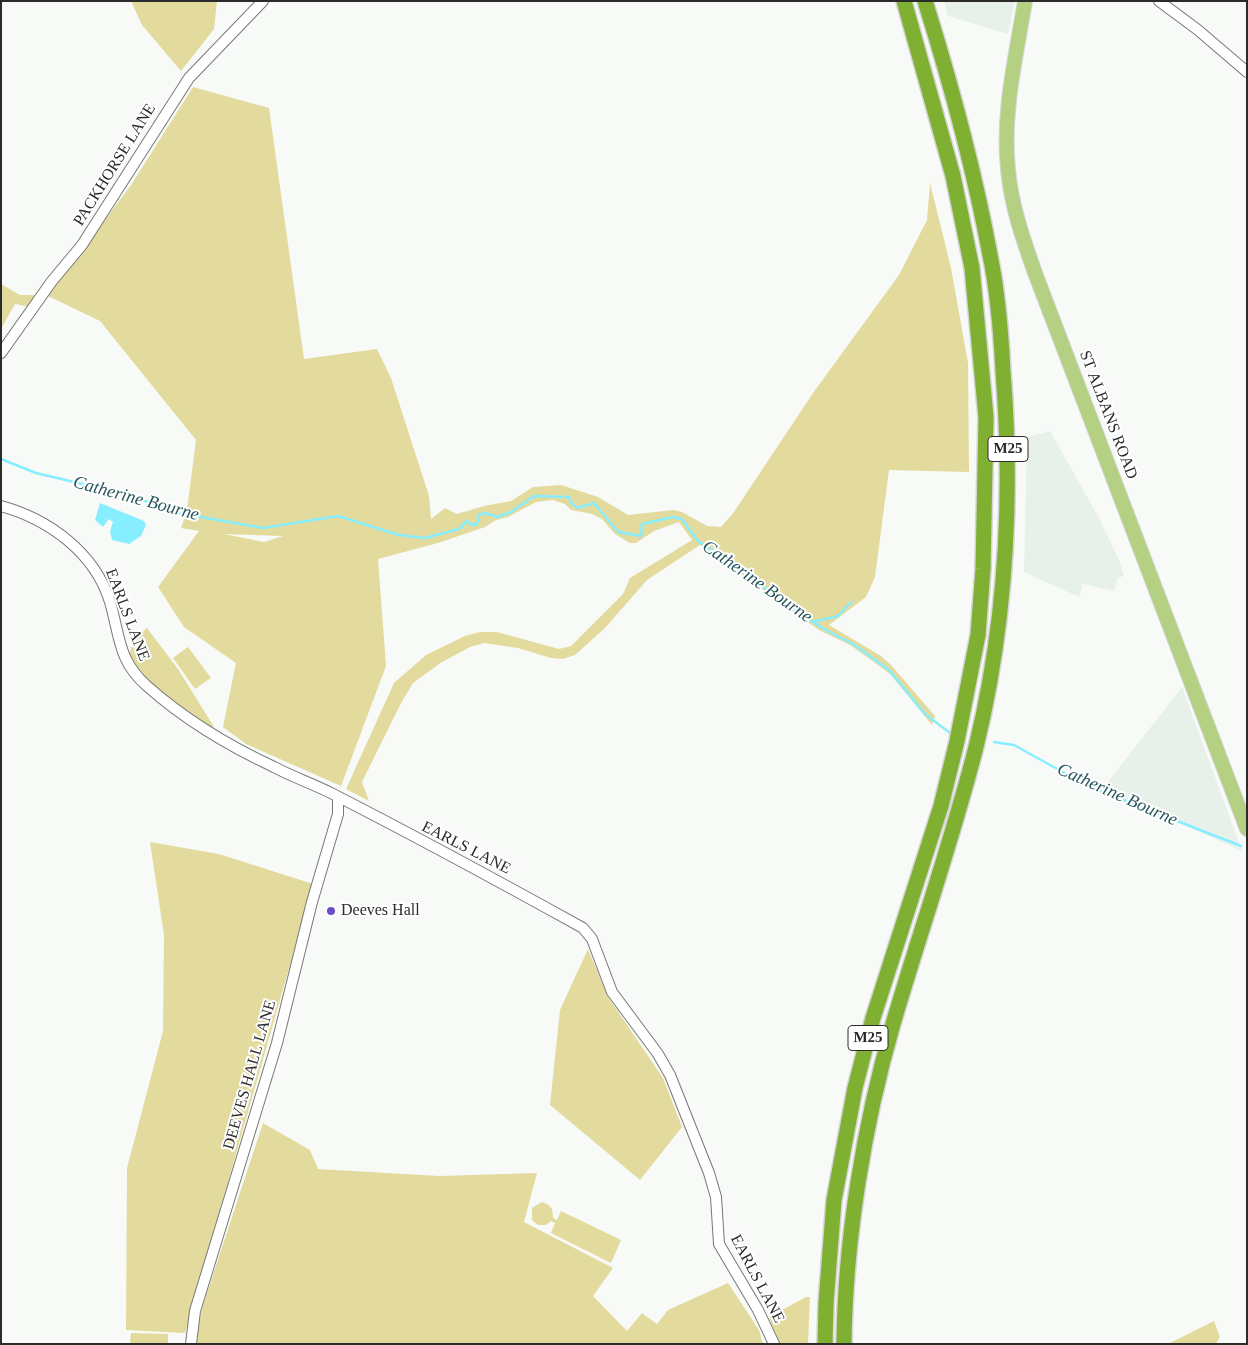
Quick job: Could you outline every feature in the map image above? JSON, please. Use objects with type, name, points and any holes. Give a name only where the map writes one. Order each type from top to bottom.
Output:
[{"type":"highway","name":"M25","points":[[825,1344],[826,1303],[834,1200],[855,1088],[872,1018],[941,806],[959,734],[978,635],[983,569],[986,417],[972,268],[954,176],[904,1]]},
{"type":"highway","name":"M25","points":[[844,1344],[848,1275],[856,1200],[876,1090],[892,1025],[945,862],[978,739],[994,657],[1006,566],[1008,449],[1001,341],[991,258],[972,167],[925,1]]},
{"type":"main road","name":"ST ALBANS ROAD","points":[[1026,1],[1011,87],[1006,132],[1008,170],[1015,211],[1035,273],[1247,829]]},
{"type":"street","name":"PACKHORSE LANE","points":[[1,353],[52,281],[92,231],[189,78],[263,1]]},
{"type":"street","points":[[1159,1],[1198,30],[1247,72]]},
{"type":"street","name":"EARLS LANE","points":[[1,506],[33,518],[47,526],[72,544],[90,562],[110,601],[122,654],[130,670],[185,716],[231,745],[354,805],[464,862],[583,928],[592,939],[612,992],[658,1054],[670,1075],[709,1173],[716,1197],[719,1244],[758,1310],[774,1344]]},
{"type":"street","name":"DEEVES HALL LANE","points":[[191,1344],[195,1311],[277,1043],[309,912],[338,814],[338,797]]},
{"type":"street","points":[[338,814],[354,805]]},
{"type":"shaded area","points":[[131,1],[217,1],[214,29],[181,71],[142,25]]},
{"type":"shaded area","points":[[944,1],[1015,1],[1008,34],[948,16]]},
{"type":"shaded area","points":[[193,87],[269,108],[304,359],[377,349],[391,378],[429,496],[431,519],[445,508],[457,514],[511,501],[533,487],[561,485],[598,497],[628,515],[674,510],[682,512],[707,526],[721,527],[734,512],[813,393],[899,275],[927,220],[930,183],[951,268],[968,363],[969,472],[889,470],[875,577],[866,597],[829,625],[881,656],[892,666],[935,716],[932,725],[890,674],[850,645],[819,630],[700,545],[647,580],[605,628],[575,655],[563,659],[551,658],[518,648],[484,643],[470,647],[442,662],[413,683],[400,705],[362,782],[369,801],[346,789],[394,683],[426,655],[465,636],[480,632],[497,632],[559,649],[571,646],[623,594],[630,578],[692,540],[679,522],[654,531],[636,543],[630,543],[615,534],[602,519],[592,514],[571,510],[565,504],[553,500],[536,502],[485,527],[438,543],[378,559],[386,666],[341,786],[246,744],[223,727],[236,663],[184,627],[158,587],[199,531],[181,528],[187,510],[196,440],[100,321],[48,296],[131,185]],"holes":[[[224,534],[283,536],[264,542]]]},
{"type":"shaded area","points":[[1,284],[20,295],[37,295],[29,307],[15,304],[1,329]]},
{"type":"shaded area","points":[[1050,431],[1099,518],[1119,560],[1124,576],[1118,578],[1114,591],[1083,584],[1079,597],[1024,572],[1027,437]]},
{"type":"shaded area","points":[[147,628],[178,669],[214,727],[209,728],[177,706],[151,685],[133,665],[130,657],[131,648]]},
{"type":"shaded area","points":[[188,647],[211,678],[195,689],[173,658]]},
{"type":"shaded area","points":[[1182,687],[1242,851],[1146,808],[1100,792]]},
{"type":"shaded area","points":[[150,842],[219,854],[313,884],[185,1333],[126,1330],[127,1168],[163,1031],[164,935]]},
{"type":"shaded area","points":[[588,949],[608,997],[663,1078],[682,1127],[640,1180],[550,1105],[560,1010]]},
{"type":"shaded area","points":[[263,1123],[310,1150],[318,1169],[439,1176],[537,1173],[524,1222],[613,1268],[593,1296],[627,1331],[642,1313],[657,1324],[668,1310],[728,1283],[759,1330],[763,1344],[195,1344],[203,1305]]},
{"type":"shaded area","points":[[542,1202],[551,1207],[553,1218],[557,1220],[561,1211],[621,1240],[611,1263],[551,1233],[555,1223],[551,1221],[546,1225],[538,1225],[532,1220],[532,1208]]},
{"type":"shaded area","points":[[806,1297],[810,1297],[808,1344],[779,1344],[769,1317]]},
{"type":"shaded area","points":[[1214,1321],[1220,1337],[1216,1344],[1168,1344]]},
{"type":"shaded area","points":[[131,1333],[168,1334],[168,1344],[130,1344]]},
{"type":"water","points":[[100,503],[144,521],[146,525],[141,536],[129,544],[112,540],[110,531],[113,522],[109,519],[103,527],[95,520]]},
{"type":"waterway","name":"Catherine Bourne","points":[[1,459],[36,473],[129,495],[178,513],[263,528],[338,516],[399,535],[425,538],[459,529],[467,521],[471,525],[477,524],[479,515],[485,513],[498,517],[511,512],[534,496],[569,497],[572,504],[578,508],[594,503],[618,532],[641,536],[642,524],[673,517],[682,519],[697,540],[822,628],[853,644],[889,670],[925,714],[950,733]]},
{"type":"waterway","points":[[813,622],[838,616],[851,602]]},
{"type":"waterway","name":"Catherine Bourne","points":[[994,742],[1014,745],[1088,786],[1241,846]]},
{"type":"place","name":"Deeves Hall","points":[[331,911]]}]
